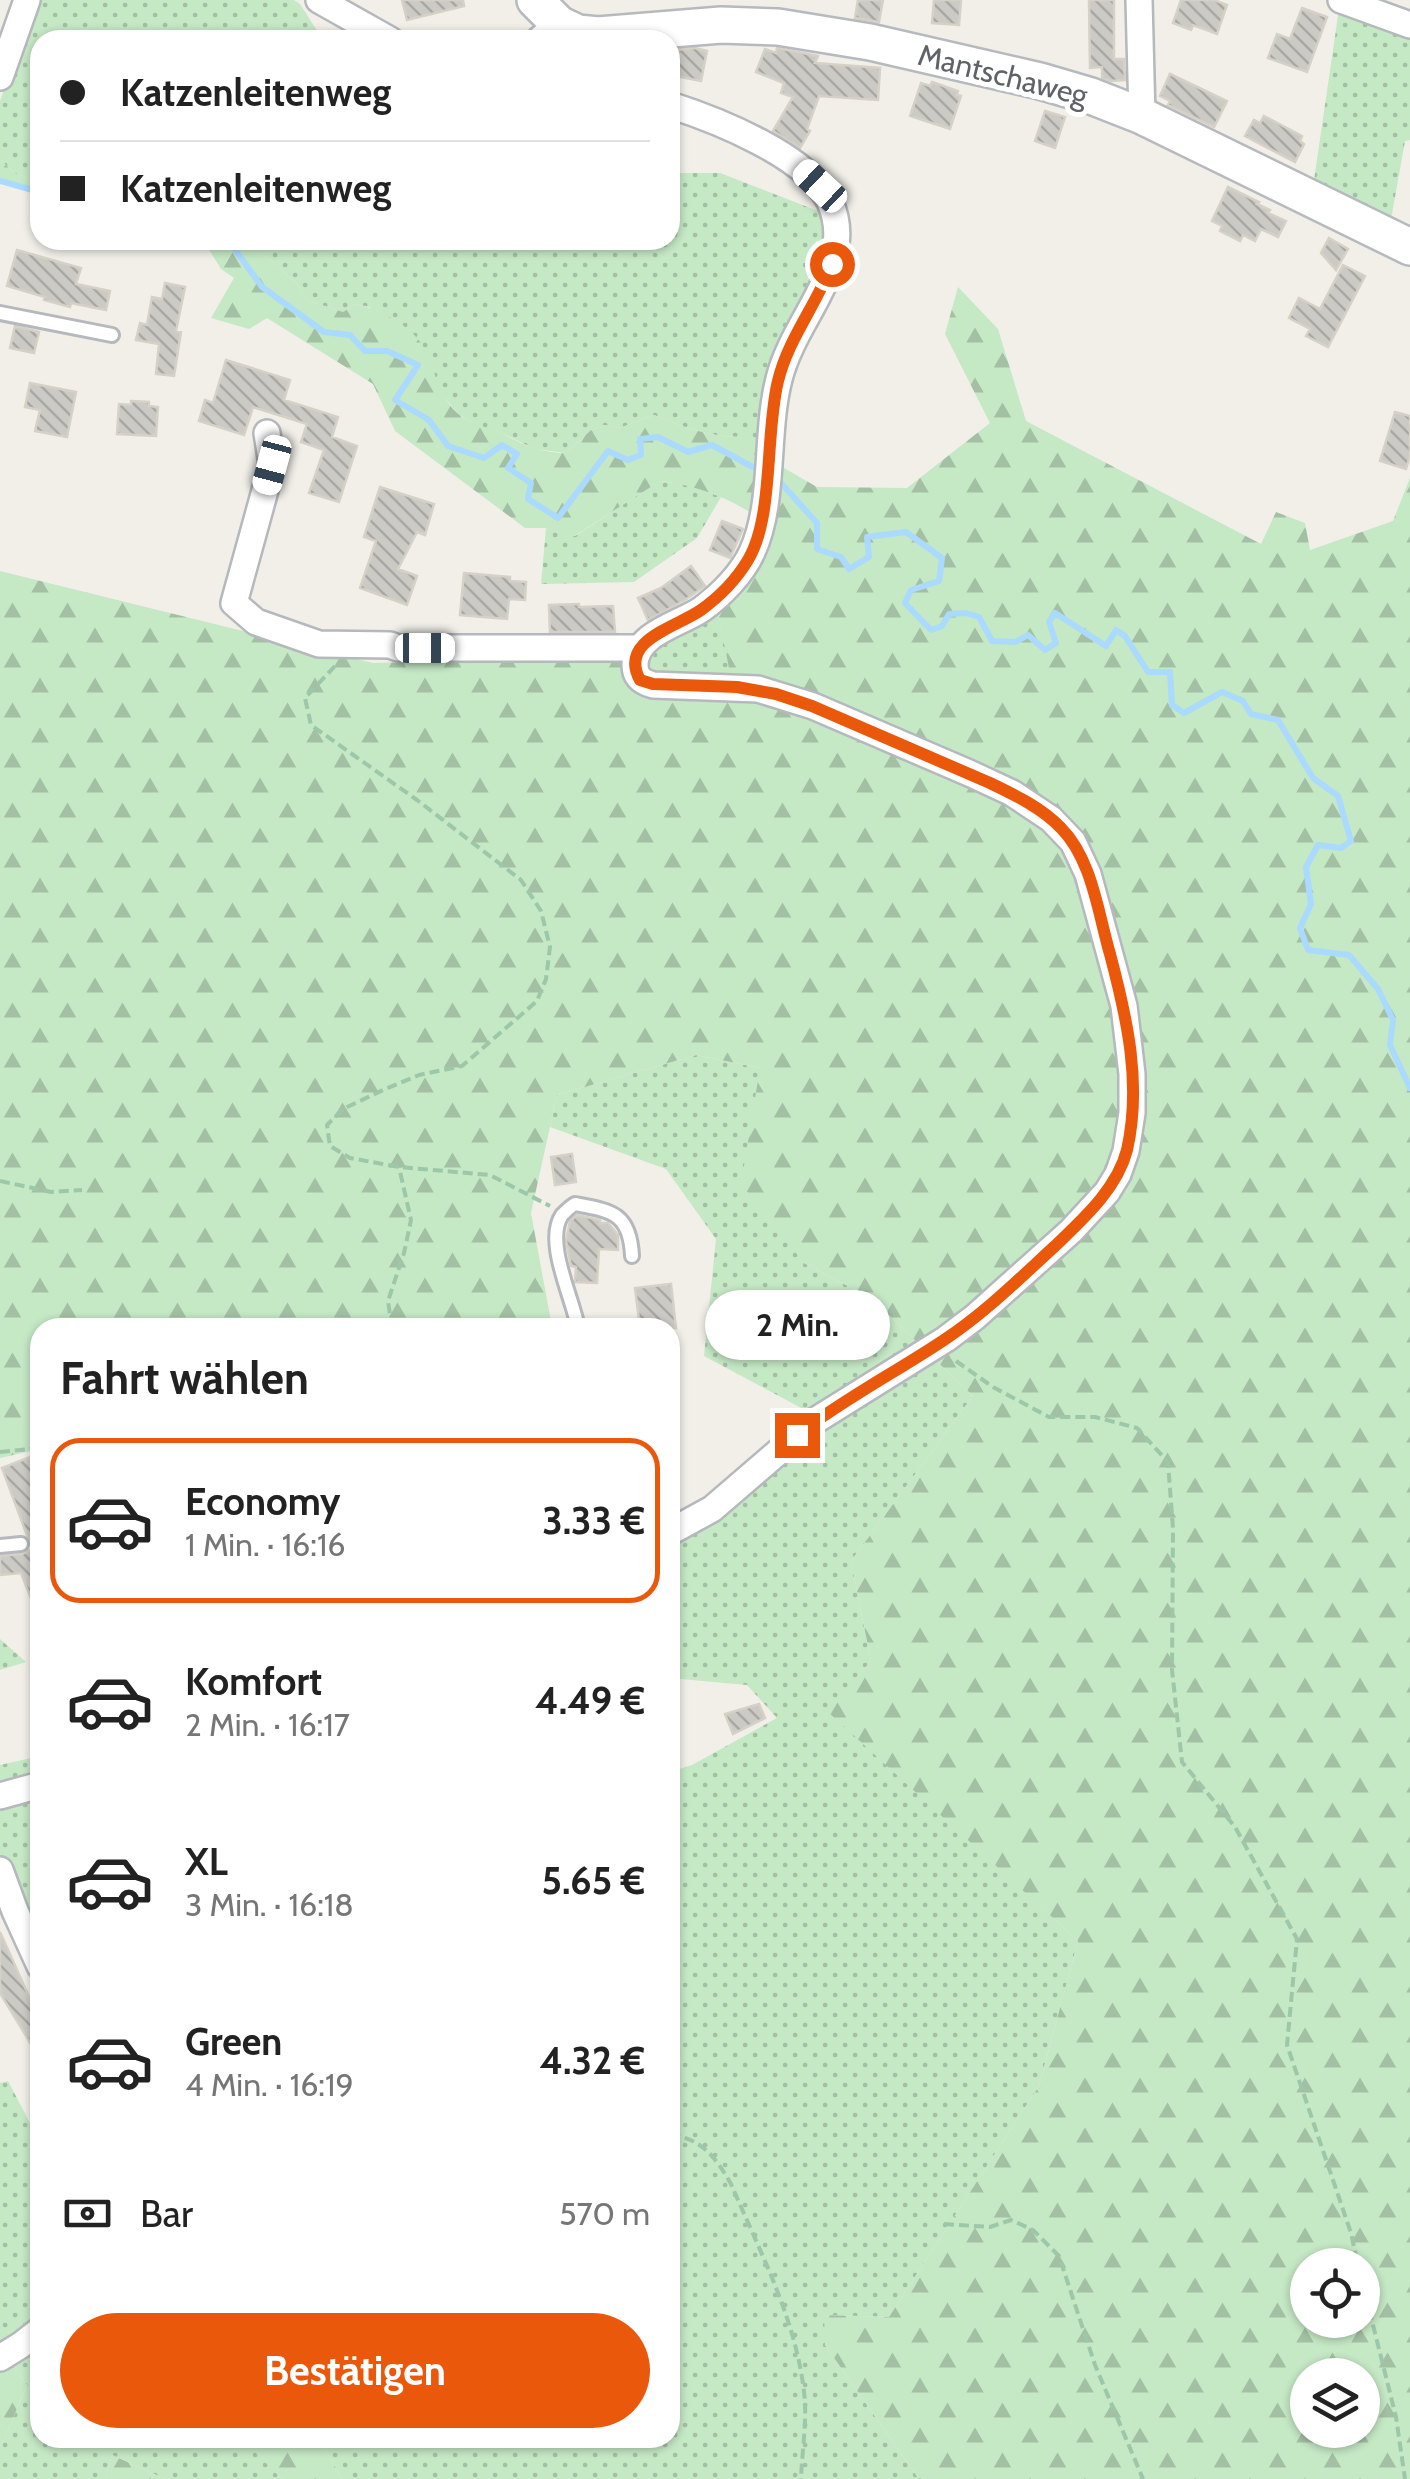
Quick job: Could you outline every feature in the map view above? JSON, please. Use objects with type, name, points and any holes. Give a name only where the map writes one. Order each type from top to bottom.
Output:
[{"type":"street","points":[[0,76],[27,0]]},
{"type":"street","points":[[319,0],[372,30]]},
{"type":"street","points":[[1139,0],[1142,116]]},
{"type":"street","points":[[1341,0],[1410,25]]},
{"type":"street","name":"Mantschaweg","points":[[665,30],[746,24],[810,31],[1040,81],[1142,116],[1410,247]]},
{"type":"street","points":[[680,109],[754,140],[802,169],[830,202],[838,239],[832,264],[790,347],[778,380],[754,549],[729,585],[702,608],[658,632],[640,648],[635,670],[640,680],[653,684],[758,689],[812,706],[1012,794],[1051,818],[1080,855],[1088,874],[1124,1006],[1130,1043],[1132,1113],[1126,1152],[1107,1192],[1002,1295],[934,1346],[813,1422],[712,1509],[680,1527]]},
{"type":"street","points":[[266,432],[272,465],[234,603],[256,622],[319,644],[398,648],[640,648]]},
{"type":"street","points":[[0,1796],[30,1788]]},
{"type":"street","points":[[0,1870],[30,1944]]},
{"type":"street","points":[[0,2358],[30,2338]]},
{"type":"lane","points":[[0,314],[112,334]]},
{"type":"lane","points":[[576,1318],[556,1236],[563,1213],[574,1204],[603,1210],[624,1221],[631,1238],[632,1256]]},
{"type":"lane","points":[[0,1546],[22,1544]]},
{"type":"path","points":[[356,644],[305,698],[312,725],[521,880],[541,911],[550,947],[546,979],[536,1001],[462,1066],[419,1076],[343,1109],[327,1125],[330,1146],[350,1158],[399,1167],[490,1174],[563,1213]]},
{"type":"path","points":[[391,1318],[388,1301],[411,1220],[399,1167]]},
{"type":"path","points":[[0,1180],[51,1192],[82,1190]]},
{"type":"path","points":[[934,1346],[992,1387],[1049,1417],[1096,1417],[1137,1428],[1168,1462],[1173,1529],[1172,1670],[1182,1762],[1235,1828],[1297,1939],[1287,2046],[1354,2248]]},
{"type":"path","points":[[0,1452],[30,1449]]},
{"type":"path","points":[[680,2136],[703,2147],[731,2184],[796,2347],[805,2404],[801,2479]]},
{"type":"path","points":[[944,2224],[990,2228],[1011,2220],[1033,2230],[1059,2256],[1095,2365],[1143,2479]]},
{"type":"path","points":[[1376,2338],[1396,2416],[1405,2479]]},
{"type":"green space","points":[[36,0],[294,0],[317,30],[30,30],[30,179],[14,173],[0,159],[0,101]]},
{"type":"green space","points":[[1339,9],[1410,29],[1410,140],[1405,141],[1390,225],[1313,187]]},
{"type":"green space","points":[[0,159],[14,173],[30,179],[30,193],[0,180]]},
{"type":"green space","points":[[680,173],[720,173],[818,211],[819,200],[830,232],[760,463],[741,437],[707,433],[654,415],[620,428],[604,425],[591,430],[566,453],[535,449],[477,426],[458,414],[441,393],[431,368],[369,307],[356,304],[343,312],[309,301],[271,260],[254,250],[680,250]]},
{"type":"green space","points":[[209,250],[254,250],[297,284],[309,301],[343,312],[356,304],[397,321],[423,346],[444,395],[457,413],[528,446],[566,453],[591,430],[604,425],[620,428],[654,415],[707,433],[741,437],[758,464],[757,517],[711,493],[660,481],[574,536],[546,528],[525,528],[395,431],[373,384],[267,318],[249,329],[211,318],[234,278],[221,269]]},
{"type":"green space","points":[[958,287],[998,329],[1026,421],[1261,544],[1276,512],[1305,523],[1310,550],[1393,521],[1410,478],[1410,2479],[919,2479],[825,2345],[824,2315],[889,2317],[1039,2086],[1078,1941],[827,1711],[871,1661],[851,1561],[973,1396],[871,1298],[804,1263],[741,1184],[760,1068],[696,1055],[557,1095],[531,1213],[550,1318],[30,1318],[30,1451],[0,1458],[0,571],[373,663],[620,657],[624,682],[735,699],[717,607],[777,464],[817,487],[907,488],[990,423],[945,334]]},
{"type":"green space","points":[[659,481],[689,485],[721,497],[697,538],[634,582],[541,584],[546,528],[575,536]]},
{"type":"green space","points":[[717,607],[732,681],[658,680],[648,669],[648,655],[661,640]]},
{"type":"green space","points":[[696,1055],[760,1068],[804,1263],[871,1298],[973,1396],[851,1561],[871,1661],[828,1711],[1078,1941],[1039,2086],[889,2317],[825,2315],[825,2345],[919,2479],[342,2479],[325,2448],[680,2448],[680,1769],[777,1718],[747,1685],[680,1679],[680,1519],[732,1485],[805,1410],[704,1356],[716,1239],[666,1169],[550,1127],[557,1095]]},
{"type":"green space","points":[[0,1639],[26,1662],[0,1670]]},
{"type":"green space","points":[[30,1758],[30,1958],[0,1888],[0,1765]]},
{"type":"green space","points":[[8,2081],[30,2123],[30,2448],[263,2448],[257,2453],[282,2479],[165,2479],[112,2455],[105,2479],[0,2479],[0,2449],[27,2385],[0,2348],[0,2083]]},
{"type":"green space","points":[[0,2348],[27,2385],[0,2449]]},
{"type":"green space","points":[[262,2448],[325,2448],[342,2479],[282,2479],[256,2453]]},
{"type":"green space","points":[[112,2455],[165,2479],[105,2479]]},
{"type":"building","points":[[402,0],[463,0],[464,6],[407,20]]},
{"type":"building","points":[[858,0],[883,0],[879,22],[855,18]]},
{"type":"building","points":[[934,0],[961,0],[959,25],[932,23]]},
{"type":"building","points":[[1089,0],[1114,0],[1114,59],[1124,59],[1125,80],[1102,78],[1102,67],[1090,68]]},
{"type":"building","points":[[1181,0],[1214,0],[1227,5],[1217,34],[1173,23]]},
{"type":"building","points":[[1302,8],[1327,17],[1307,72],[1268,58],[1277,34],[1290,39]]},
{"type":"building","points":[[777,48],[818,56],[815,63],[880,68],[878,100],[819,96],[807,129],[810,131],[800,148],[773,131],[793,97],[781,93],[784,83],[756,72],[765,49],[776,53]]},
{"type":"building","points":[[680,50],[707,51],[701,81],[680,77]]},
{"type":"building","points":[[1170,74],[1227,101],[1214,127],[1168,105],[1170,101],[1160,96]]},
{"type":"building","points":[[932,82],[958,91],[961,96],[950,129],[910,116],[921,83],[930,86]]},
{"type":"building","points":[[1045,111],[1065,117],[1055,148],[1035,141]]},
{"type":"building","points":[[1264,116],[1302,136],[1300,141],[1304,144],[1295,162],[1245,136],[1254,120],[1260,123]]},
{"type":"building","points":[[1228,187],[1286,221],[1278,237],[1261,229],[1255,241],[1243,235],[1240,241],[1220,231],[1222,226],[1212,221]]},
{"type":"building","points":[[1329,238],[1348,249],[1336,270],[1321,253]]},
{"type":"building","points":[[17,250],[81,268],[76,284],[110,291],[106,310],[71,303],[70,307],[7,286]]},
{"type":"building","points":[[1343,265],[1365,276],[1328,347],[1306,336],[1310,329],[1289,318],[1299,298],[1320,309]]},
{"type":"building","points":[[165,283],[185,287],[176,331],[181,332],[174,376],[156,374],[159,344],[136,340],[140,323],[147,325],[152,297],[162,299]]},
{"type":"building","points":[[15,326],[39,332],[34,353],[10,348]]},
{"type":"building","points":[[226,360],[290,380],[284,400],[338,417],[332,437],[357,446],[339,502],[309,493],[324,450],[301,442],[307,424],[253,407],[244,435],[199,421],[205,400],[213,403]]},
{"type":"building","points":[[30,383],[76,392],[67,437],[35,431],[40,410],[25,407]]},
{"type":"building","points":[[131,401],[158,407],[156,436],[117,434],[119,404],[131,405]]},
{"type":"building","points":[[1395,412],[1410,416],[1410,456],[1406,469],[1380,461]]},
{"type":"building","points":[[380,487],[434,504],[425,535],[417,532],[398,569],[417,576],[407,605],[360,588],[376,541],[364,537]]},
{"type":"building","points":[[722,521],[743,529],[730,558],[710,550]]},
{"type":"building","points":[[691,566],[705,586],[648,620],[638,598],[661,588]]},
{"type":"building","points":[[464,573],[526,582],[525,600],[509,599],[507,619],[460,615]]},
{"type":"building","points":[[549,605],[613,606],[615,632],[550,632]]},
{"type":"building","points":[[572,1154],[576,1182],[555,1185],[551,1157]]},
{"type":"building","points":[[577,1215],[608,1223],[618,1235],[618,1250],[599,1249],[597,1283],[575,1282],[576,1267],[571,1266],[566,1241],[570,1221]]},
{"type":"building","points":[[671,1284],[675,1318],[639,1318],[635,1288]]},
{"type":"building","points":[[30,1457],[30,1544],[2,1468]]},
{"type":"building","points":[[30,1550],[30,1596],[21,1573],[0,1575],[0,1556]]},
{"type":"building","points":[[759,1704],[765,1718],[733,1734],[725,1714]]},
{"type":"building","points":[[0,1932],[30,1999],[30,2042],[0,1993]]},
{"type":"waterway","points":[[0,181],[30,189]]},
{"type":"waterway","points":[[235,250],[262,287],[324,332],[350,335],[365,351],[387,351],[418,365],[395,400],[429,420],[448,446],[484,458],[502,445],[517,454],[508,468],[531,483],[528,499],[558,518],[608,451],[628,460],[641,455],[640,439],[658,437],[688,452],[712,445],[760,471]]},
{"type":"waterway","points":[[775,480],[817,523],[817,549],[841,557],[849,569],[869,557],[867,537],[906,532],[942,558],[939,581],[911,590],[905,603],[931,630],[942,626],[949,614],[966,613],[979,617],[992,641],[1016,642],[1028,635],[1045,650],[1056,643],[1049,622],[1055,613],[1106,646],[1116,630],[1125,636],[1148,672],[1170,672],[1172,705],[1184,713],[1222,692],[1243,701],[1251,714],[1278,720],[1313,778],[1338,796],[1351,841],[1341,848],[1318,845],[1306,867],[1311,904],[1300,928],[1308,950],[1349,955],[1378,989],[1393,1020],[1390,1045],[1410,1088]]},
{"type":"route","points":[[797,1435],[946,1339],[1002,1295],[1071,1231],[1118,1174],[1132,1113],[1130,1043],[1124,1006],[1088,874],[1073,842],[1051,818],[990,783],[812,706],[758,689],[653,684],[640,680],[635,670],[634,661],[646,641],[687,619],[715,598],[754,549],[762,518],[778,380],[790,347],[832,264]]}]
